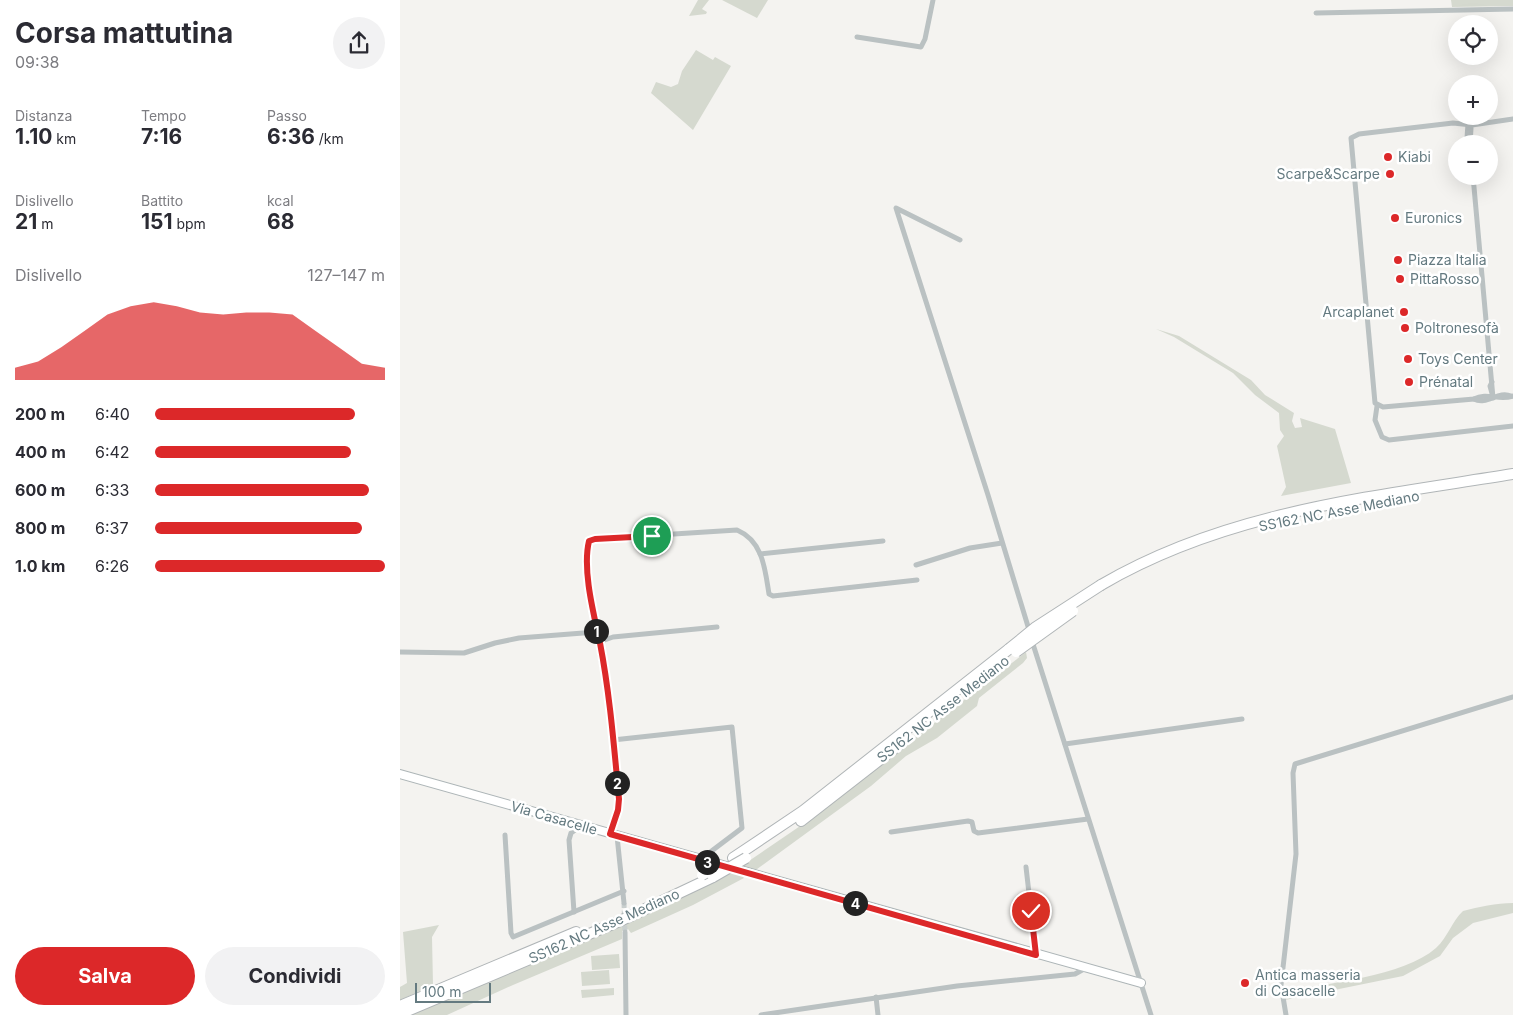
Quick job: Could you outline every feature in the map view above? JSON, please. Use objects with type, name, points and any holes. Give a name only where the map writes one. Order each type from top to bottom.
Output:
[{"type":"highway","name":"SS162 NC Asse Mediano","points":[[400,1006],[630,909],[733,858],[803,811],[1011,652],[1103,587],[1187,546],[1267,523],[1354,503],[1513,474]]},
{"type":"highway","name":"SS162 NC Asse Mediano","points":[[1432,490],[1513,480]]},
{"type":"highway","name":"SS162 NC Asse Mediano","points":[[400,1014],[620,921],[713,877],[746,858],[818,808],[1011,652]]},
{"type":"street","points":[[857,37],[921,47],[925,39],[932,0]]},
{"type":"street","points":[[1316,13],[1513,9]]},
{"type":"street","points":[[1498,121],[1513,120]]},
{"type":"street","points":[[1452,125],[1359,134],[1351,138],[1374,399],[1377,406],[1375,420],[1382,437],[1389,440],[1513,426]]},
{"type":"street","points":[[1474,185],[1492,382],[1491,394],[1494,398]]},
{"type":"street","points":[[960,240],[896,208],[1151,1015]]},
{"type":"street","points":[[1377,406],[1474,399],[1477,401],[1512,396]]},
{"type":"street","points":[[624,903],[624,891],[613,835],[619,799],[613,740],[589,580],[587,548],[589,541],[737,530],[751,538],[760,554],[769,594],[773,596],[917,580]]},
{"type":"street","points":[[760,554],[883,541]]},
{"type":"street","points":[[916,565],[970,548],[1002,543]]},
{"type":"street","points":[[599,642],[613,638],[717,627]]},
{"type":"street","points":[[400,652],[464,653],[519,638],[596,632]]},
{"type":"street","points":[[1286,1015],[1281,985],[1296,854],[1293,773],[1295,764],[1513,697]]},
{"type":"street","points":[[1065,744],[1242,719]]},
{"type":"street","points":[[613,740],[732,727],[742,828],[700,860]]},
{"type":"street","name":"Via Casacelle","points":[[400,774],[1084,969],[1141,983]]},
{"type":"street","points":[[891,832],[968,821],[972,822],[974,831],[978,833],[1088,819]]},
{"type":"street","points":[[574,912],[568,840],[571,832],[581,825]]},
{"type":"street","points":[[505,835],[512,936],[516,937],[624,891]]},
{"type":"street","points":[[1026,867],[1036,955]]},
{"type":"street","points":[[625,932],[626,1015]]},
{"type":"street","points":[[761,1015],[957,986],[1076,974],[1084,969]]},
{"type":"street","points":[[876,997],[878,1015]]},
{"type":"shaded area","points":[[698,0],[709,0],[702,9],[707,12],[706,14],[689,16]]},
{"type":"shaded area","points":[[722,0],[768,0],[757,18]]},
{"type":"shaded area","points":[[1451,0],[1513,0],[1513,6],[1452,7]]},
{"type":"shaded area","points":[[696,50],[713,60],[715,57],[731,66],[693,130],[651,93],[656,82],[671,87],[678,84],[682,71]]},
{"type":"shaded area","points":[[1156,329],[1179,336],[1251,380],[1265,395],[1294,413],[1292,421],[1295,428],[1302,427],[1300,418],[1335,429],[1351,483],[1281,496],[1286,487],[1277,446],[1284,436],[1280,430],[1279,413],[1255,395],[1233,373],[1174,337]]},
{"type":"shaded area","points":[[1026,652],[1027,658],[1023,663],[979,698],[977,706],[937,738],[906,756],[871,786],[753,872],[740,867],[809,820]]},
{"type":"shaded area","points":[[730,871],[741,874],[744,878],[693,905],[631,933],[628,929],[622,931],[622,939],[447,1015],[405,1015]]},
{"type":"shaded area","points":[[1513,903],[1513,913],[1473,923],[1453,938],[1440,956],[1403,976],[1285,1000],[1283,992],[1363,978],[1404,966],[1422,958],[1436,948],[1463,911],[1494,904]]},
{"type":"shaded area","points":[[439,925],[432,937],[433,985],[400,1000],[400,987],[407,983],[403,932]]},
{"type":"shaded area","points":[[619,954],[620,968],[592,970],[591,956]]},
{"type":"shaded area","points":[[609,970],[610,984],[582,986],[581,972]]},
{"type":"shaded area","points":[[614,988],[614,995],[582,998],[581,990]]},
{"type":"tunnel","points":[[624,903],[625,932]]},
{"type":"place","name":"Kiabi","points":[[1388,157]]},
{"type":"place","name":"Scarpe&Scarpe","points":[[1390,174]]},
{"type":"place","name":"Euronics","points":[[1395,218]]},
{"type":"place","name":"Piazza Italia","points":[[1398,260]]},
{"type":"place","name":"PittaRosso","points":[[1400,279]]},
{"type":"place","name":"Arcaplanet","points":[[1404,312]]},
{"type":"place","name":"Poltronesofà","points":[[1405,328]]},
{"type":"place","name":"Toys Center","points":[[1408,359]]},
{"type":"place","name":"Prénatal","points":[[1409,382]]},
{"type":"place","name":"Antica masseria di Casacelle","points":[[1245,983]]},
{"type":"route","points":[[652,536],[595,539],[589,541],[587,548],[589,580],[606,688],[619,799],[618,810],[610,834],[1036,955],[1031,911]]}]
